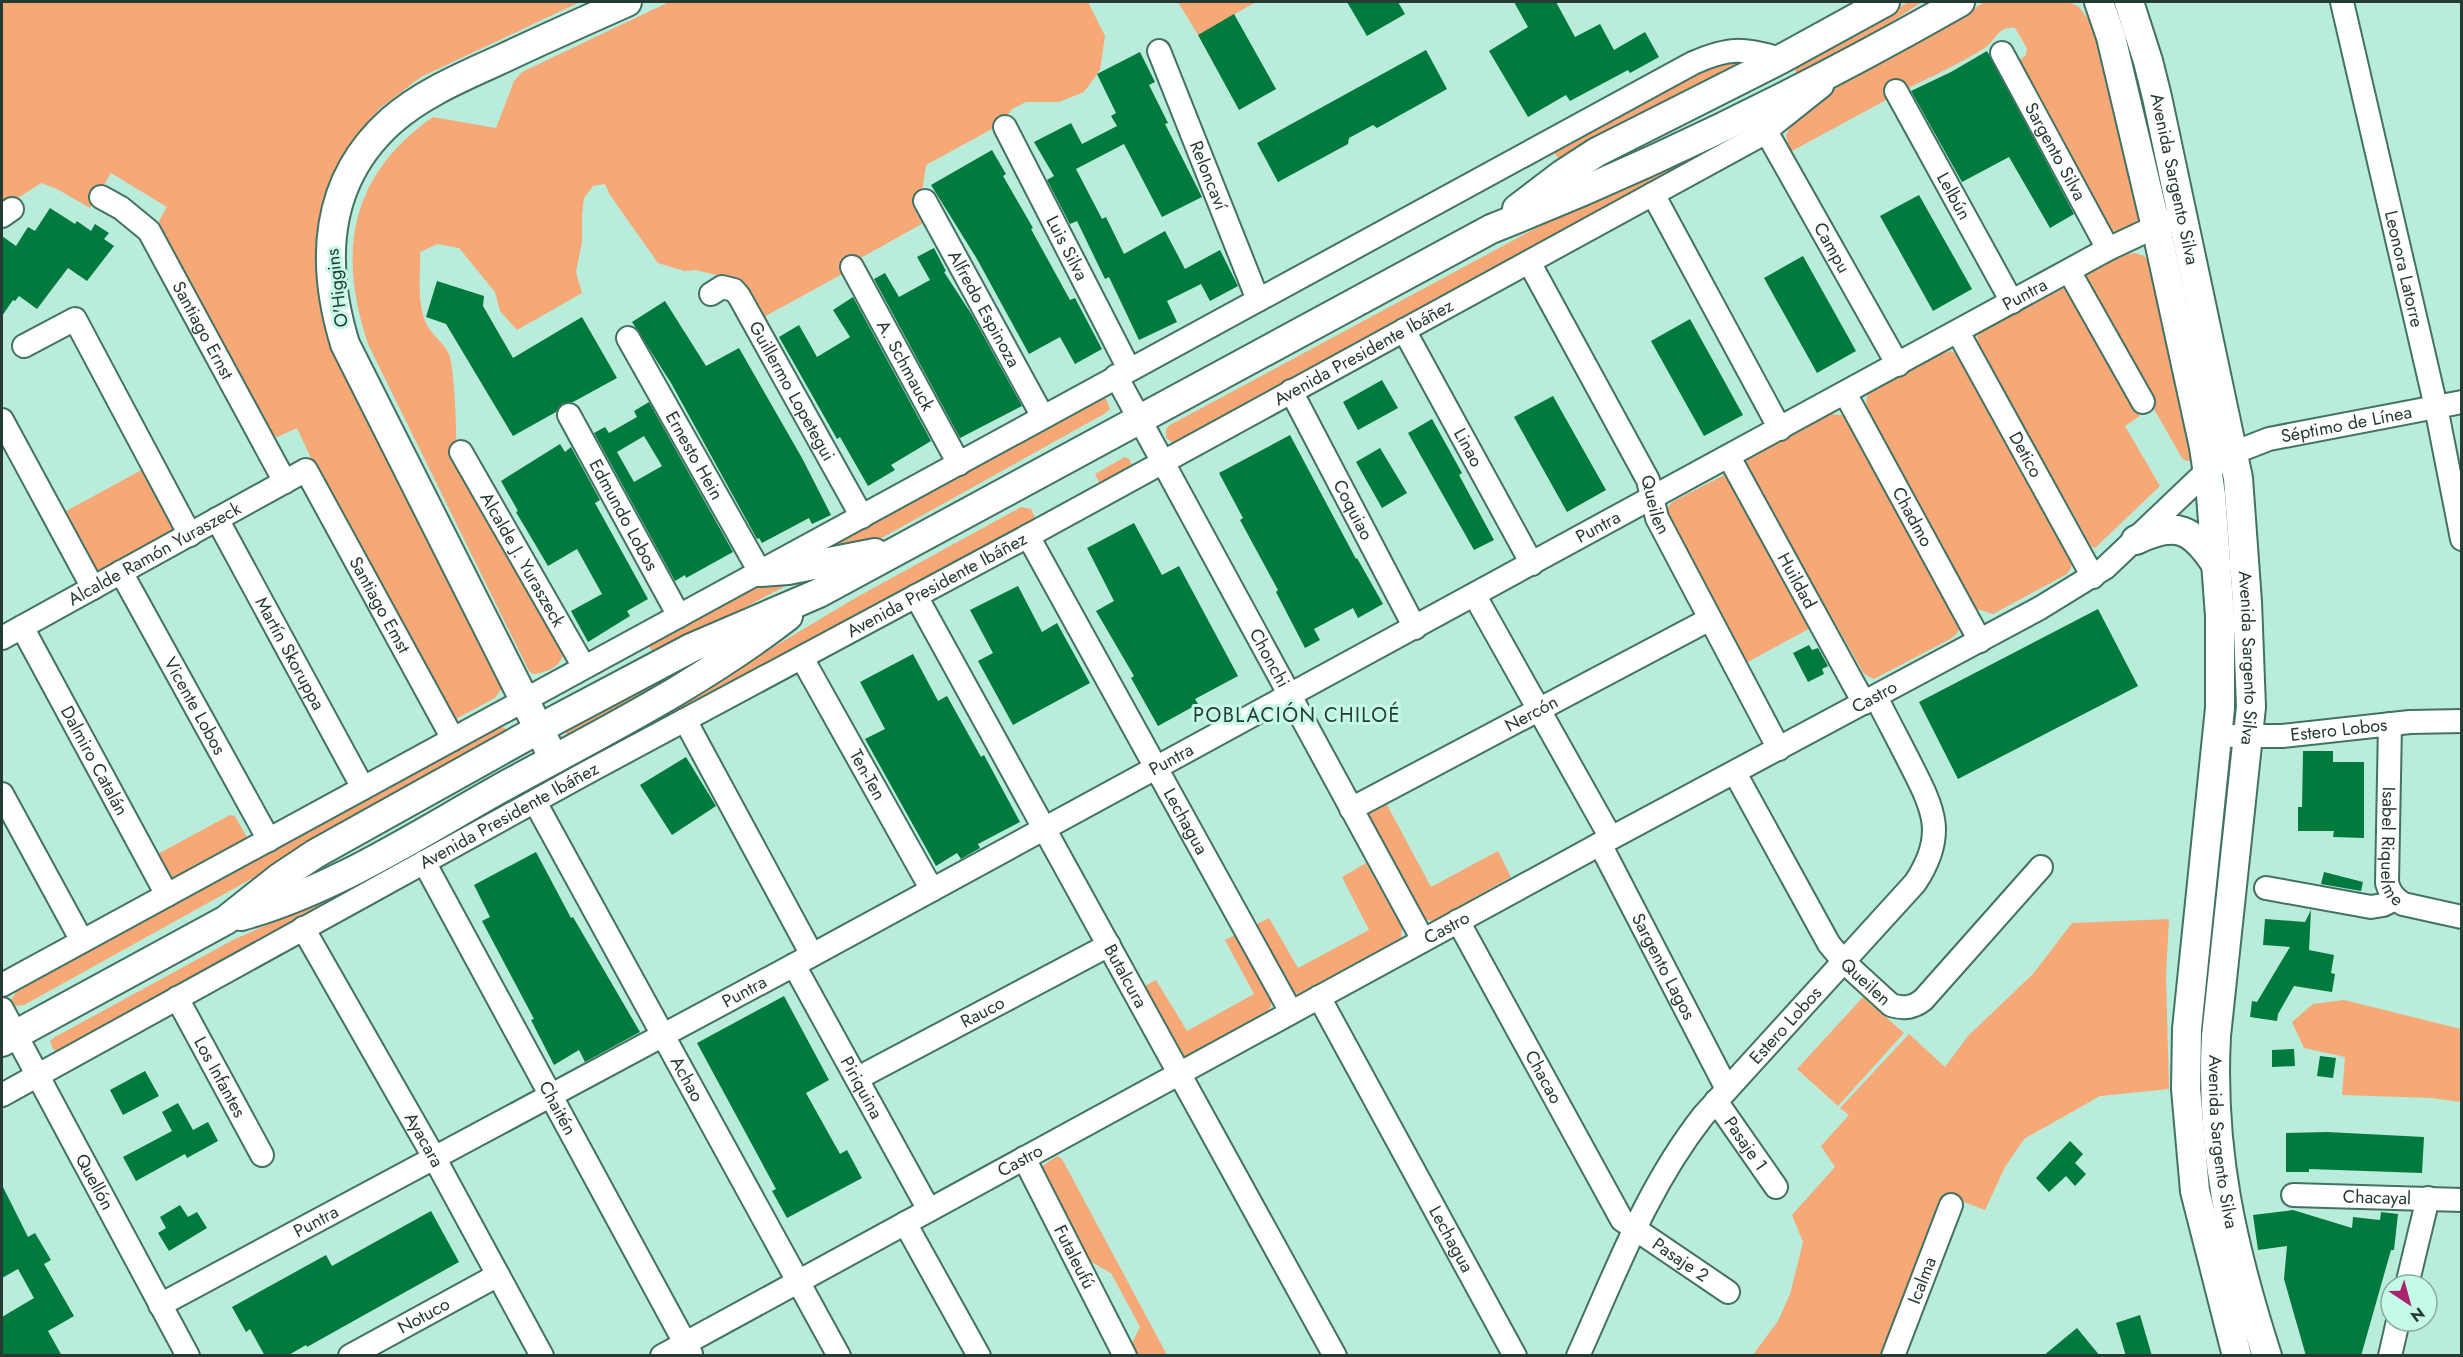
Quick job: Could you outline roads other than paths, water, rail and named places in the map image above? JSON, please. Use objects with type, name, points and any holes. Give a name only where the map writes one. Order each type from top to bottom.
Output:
[{"type":"main road","name":"O'Higgins","points":[[554,759],[345,344],[334,292],[331,254],[333,223],[341,191],[354,164],[375,137],[398,116],[453,82],[627,2]]},
{"type":"main road","name":"Avenida Presidente Ibáñez","points":[[1491,229],[1563,174],[1597,152],[1781,59],[1886,2]]},
{"type":"main road","name":"Avenida Presidente Ibáñez","points":[[8,1038],[226,920],[279,878],[315,854],[539,729],[691,648],[819,593],[1491,229],[1765,118],[1859,57],[1960,2]]},
{"type":"main road","points":[[2085,2],[2096,13],[2111,37]]},
{"type":"main road","name":"Avenida Sargento Silva","points":[[2099,2],[2111,37],[2156,226],[2208,470],[2217,566],[2221,660],[2218,735],[2187,1029],[2186,1089],[2194,1191],[2237,1356]]},
{"type":"main road","name":"Avenida Sargento Silva","points":[[2129,2],[2148,61],[2233,453],[2241,505],[2251,707],[2216,1036],[2214,1082],[2217,1150],[2223,1192],[2235,1249],[2267,1356]]},
{"type":"main road","points":[[1765,118],[1778,84],[1781,59]]},
{"type":"main road","points":[[2136,540],[2156,530],[2169,528],[2181,531],[2197,540],[2217,566]]},
{"type":"main road","points":[[760,572],[788,570],[904,547]]},
{"type":"main road","name":"Avenida Presidente Ibáñez","points":[[226,920],[289,902],[350,872],[715,669],[755,642],[819,593]]},
{"type":"street","name":"Leonora Latorre","points":[[2342,2],[2436,407],[2462,539]]},
{"type":"street","points":[[2,985],[1693,63],[1720,52],[1732,50],[1752,50],[1781,59]]},
{"type":"street","name":"Reloncaví","points":[[1159,51],[1258,300]]},
{"type":"street","name":"Sargento Silva","points":[[2002,53],[2108,249]]},
{"type":"street","name":"Lelbún","points":[[1896,91],[2012,302]]},
{"type":"street","name":"Avenida Presidente Ibáñez","points":[[2,1095],[303,928],[1028,536],[1653,194],[1765,118]]},
{"type":"street","name":"Campu","points":[[1765,118],[1898,365]]},
{"type":"street","name":"Luis Silva","points":[[1005,127],[1122,373]]},
{"type":"street","points":[[1653,194],[1780,429]]},
{"type":"street","name":"Santiago Ernst","points":[[101,197],[121,208],[149,231],[285,482]]},
{"type":"street","name":"Alfredo Espinoza","points":[[925,201],[1043,417]]},
{"type":"street","name":"Puntra","points":[[160,1305],[552,1096],[1475,596],[2108,249],[2181,215]]},
{"type":"street","name":"Queilen","points":[[1529,262],[1648,480],[1657,518],[1779,749]]},
{"type":"street","name":"A. Schmauck","points":[[852,267],[959,464]]},
{"type":"street","points":[[2069,271],[2143,402]]},
{"type":"street","name":"Guillermo Lopetegui","points":[[711,294],[722,288],[734,290],[740,296],[862,517]]},
{"type":"street","points":[[24,346],[75,319],[190,535]]},
{"type":"street","name":"Linao","points":[[1404,330],[1532,564]]},
{"type":"street","name":"Detico","points":[[1958,332],[2092,577]]},
{"type":"street","name":"Ernesto Hein","points":[[628,338],[760,572]]},
{"type":"street","name":"Chonchi","points":[[1122,373],[1140,418],[1163,462],[1423,940]]},
{"type":"street","name":"Coquiao","points":[[1291,391],[1415,628]]},
{"type":"street","name":"Chadmo","points":[[1845,393],[1980,641]]},
{"type":"street","name":"Séptimo de Línea","points":[[2208,470],[2233,453],[2269,439],[2462,402]]},
{"type":"street","name":"Edmundo Lobos","points":[[569,415],[679,616]]},
{"type":"street","points":[[2,420],[93,588]]},
{"type":"street","name":"Alcalde J. Yuraszeck","points":[[462,452],[584,667]]},
{"type":"street","name":"Huildad","points":[[1729,457],[1870,700]]},
{"type":"street","name":"Alcalde Ramón Yuraszeck","points":[[2,638],[306,470]]},
{"type":"street","name":"Santiago Emst","points":[[306,470],[453,739]]},
{"type":"street","name":"Castro","points":[[662,1356],[688,1349],[800,1280],[1605,841],[2040,609],[2105,568],[2208,470]]},
{"type":"street","name":"Martín Skoruppa","points":[[217,519],[363,788]]},
{"type":"street","name":"Lechagua","points":[[1028,536],[1291,1012]]},
{"type":"street","name":"Vicente Lobos","points":[[121,572],[268,840]]},
{"type":"street","name":"Butalcura","points":[[916,596],[1335,1356]]},
{"type":"street","name":"Sargento Lagos","points":[[1475,596],[1539,710],[1605,841],[1722,1095]]},
{"type":"street","name":"Nercón","points":[[1351,810],[1710,619]]},
{"type":"street","name":"Dalmiro Catalán","points":[[22,627],[167,895]]},
{"type":"street","name":"Ten-Ten","points":[[802,658],[932,890]]},
{"type":"street","name":"Estero Lobos","points":[[1578,1356],[1633,1230],[1679,1148],[1722,1095],[1915,883],[1924,869],[1935,829],[1932,808],[1870,700]]},
{"type":"street","name":"Piriquina","points":[[685,720],[803,960],[858,1078],[929,1210]]},
{"type":"street","name":"Estero Lobos","points":[[2218,735],[2282,736],[2390,724],[2462,721]]},
{"type":"street","name":"Isabel Riquelme","points":[[2390,724],[2387,883],[2395,899],[2403,904],[2462,917]]},
{"type":"street","name":"Queilen","points":[[1735,773],[1829,944],[1844,962],[1891,1005],[1899,1008],[1916,1006],[1923,1000],[2041,867]]},
{"type":"street","points":[[2,794],[82,941]]},
{"type":"street","name":"Achao","points":[[535,802],[662,1036],[800,1280],[839,1356]]},
{"type":"street","name":"Chaitén","points":[[424,862],[688,1349]]},
{"type":"street","points":[[2266,888],[2371,907],[2383,905],[2395,899]]},
{"type":"street","name":"Chacao","points":[[1458,921],[1622,1220],[1633,1230]]},
{"type":"street","name":"Ayacara","points":[[303,928],[435,1159],[542,1356]]},
{"type":"street","name":"Rauco","points":[[858,1078],[1109,945]]},
{"type":"street","name":"Lechagua","points":[[1319,997],[1515,1356]]},
{"type":"street","name":"Los Infantes","points":[[177,998],[262,1155]]},
{"type":"street","name":"Quellón","points":[[2,1009],[8,1038],[37,1075],[160,1305],[179,1352]]},
{"type":"street","name":"Pasaje 1","points":[[1722,1095],[1776,1187]]},
{"type":"street","name":"Futaleufú","points":[[1024,1158],[1125,1356]]},
{"type":"street","name":"Chacayal","points":[[2293,1195],[2462,1200]]},
{"type":"street","points":[[2410,1273],[2428,1198]]},
{"type":"street","name":"Icalma","points":[[1893,1356],[1951,1205]]},
{"type":"street","points":[[905,1223],[979,1356]]},
{"type":"street","name":"Pasaje 2","points":[[1633,1230],[1728,1292]]},
{"type":"street","name":"Notuco","points":[[350,1356],[498,1275]]},
{"type":"street","points":[[2390,1356],[2395,1333]]},
{"type":"district","name":"POBLACIÓN CHILOÉ","points":[[1297,715]]}]
